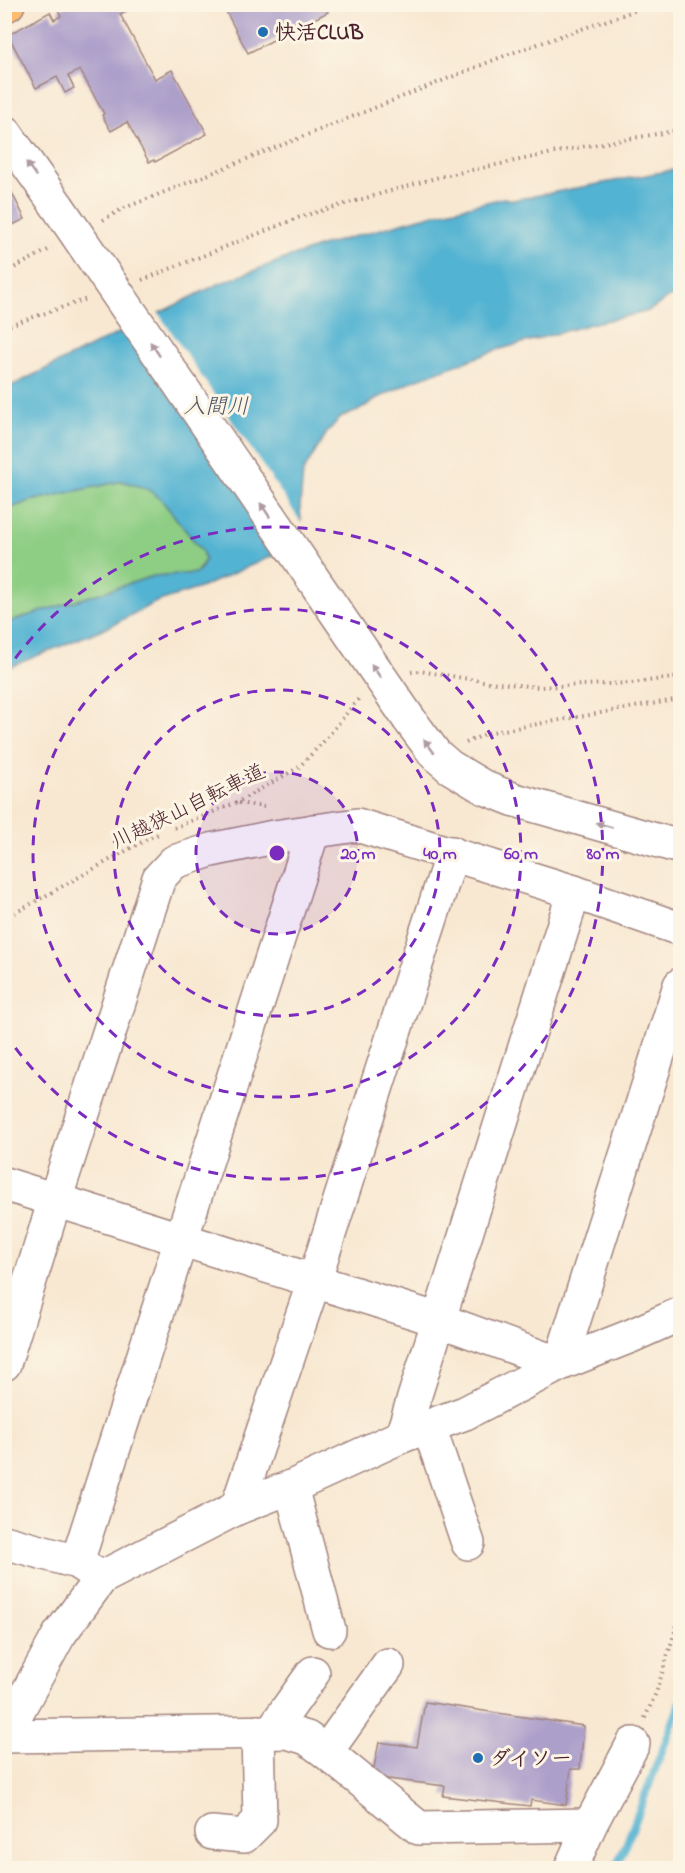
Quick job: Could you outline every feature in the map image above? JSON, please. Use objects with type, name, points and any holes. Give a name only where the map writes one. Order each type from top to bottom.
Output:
[{"type":"street","points":[[4,131],[435,754],[450,767],[485,788],[515,800],[681,847]]},
{"type":"street","points":[[4,1364],[159,878],[174,862],[211,850],[274,837],[357,825],[574,892],[681,929]]},
{"type":"street","points":[[314,831],[181,1240],[89,1570],[59,1635],[4,1736],[287,1732],[307,1738],[419,1828],[590,1825]]},
{"type":"street","points":[[237,1508],[314,1281],[452,853]]},
{"type":"street","points":[[468,1543],[415,1431],[439,1320],[574,892]]},
{"type":"street","points":[[560,1364],[681,985]]},
{"type":"street","points":[[4,1184],[439,1320],[560,1364]]},
{"type":"street","points":[[4,1542],[89,1570],[291,1487],[415,1431],[465,1413],[560,1364],[681,1314]]},
{"type":"street","points":[[291,1487],[329,1630]]},
{"type":"street","points":[[326,1752],[388,1665]]},
{"type":"street","points":[[212,1833],[244,1836],[260,1820],[265,1732],[313,1673]]},
{"type":"street","points":[[571,1869],[590,1825],[633,1744]]},
{"type":"path","points":[[93,225],[122,209],[509,54],[654,4]]},
{"type":"path","points":[[138,281],[300,217],[440,177],[581,147],[681,130]]},
{"type":"path","points":[[4,273],[54,246]]},
{"type":"path","points":[[4,327],[93,297]]},
{"type":"path","points":[[410,673],[420,671],[488,682],[539,687],[631,683],[681,676]]},
{"type":"path","name":"川越狭山自転車道","points":[[4,919],[149,838],[238,802],[299,767],[325,740],[365,689]]},
{"type":"path","points":[[462,745],[487,733],[681,699]]},
{"type":"path","points":[[633,1744],[656,1693],[681,1615]]},
{"type":"green space","points":[[122,481],[145,488],[160,498],[202,551],[205,560],[196,573],[154,576],[5,623],[5,510],[30,501]]},
{"type":"water","name":"入間川","points":[[680,170],[680,293],[646,312],[594,323],[497,350],[415,380],[376,399],[358,411],[341,417],[328,431],[303,472],[301,521],[296,540],[288,549],[200,588],[156,602],[110,626],[5,669],[5,623],[154,576],[196,573],[205,560],[202,551],[160,498],[145,488],[122,481],[30,501],[5,510],[5,389],[216,285],[324,245],[438,213],[504,198],[513,200]]},
{"type":"pier","points":[[157,311],[303,525],[298,542],[122,329]]},
{"type":"building","points":[[68,4],[130,4],[132,8],[120,14],[155,79],[172,70],[207,134],[155,162],[154,160],[149,162],[127,122],[111,131],[80,70],[68,76],[74,88],[65,93],[57,77],[36,88],[8,35],[50,12],[54,20],[61,16],[58,10]]},
{"type":"building","name":"快活CLUB","points":[[222,4],[324,4],[328,12],[248,53]]},
{"type":"building","points":[[4,177],[25,219],[4,229]]},
{"type":"building","name":"ダイソー","points":[[425,1702],[584,1726],[580,1769],[571,1769],[566,1805],[531,1800],[530,1806],[443,1796],[445,1786],[372,1777],[379,1742],[417,1747]]},
{"type":"waterway","points":[[615,1868],[680,1704]]},
{"type":"place","name":"快活CLUB","points":[[263,32]]},
{"type":"place","name":"ダイソー","points":[[478,1758]]}]
